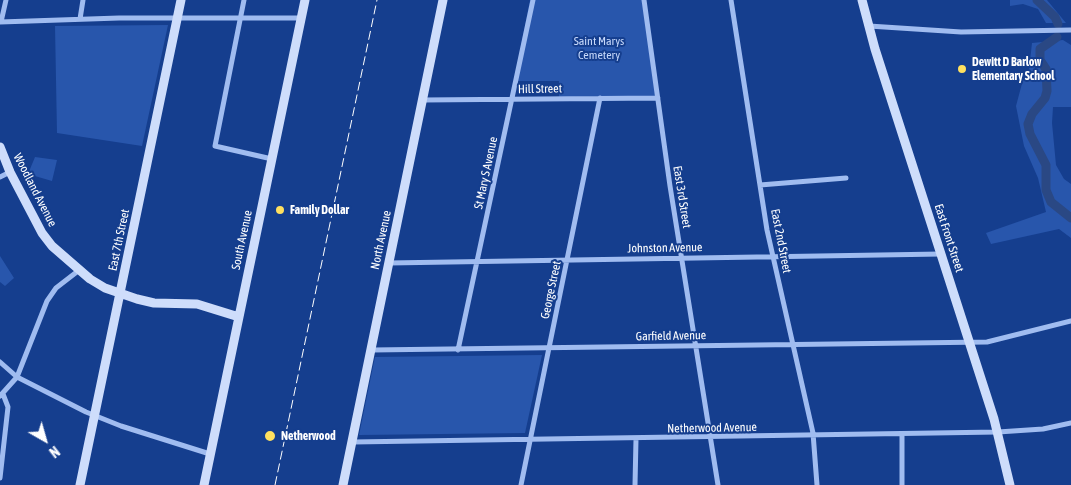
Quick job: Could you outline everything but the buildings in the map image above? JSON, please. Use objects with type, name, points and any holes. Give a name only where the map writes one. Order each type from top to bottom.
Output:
[{"type":"street","points":[[6,0],[1,22],[177,18],[302,18]]},
{"type":"street","points":[[80,20],[84,0]]},
{"type":"street","name":"East 7th Street","points":[[80,485],[181,0]]},
{"type":"street","points":[[244,0],[215,146],[272,160]]},
{"type":"street","name":"South Avenue","points":[[204,485],[305,0]]},
{"type":"street","name":"North Avenue","points":[[343,485],[443,0]]},
{"type":"street","name":"St Mary S Avenue","points":[[458,350],[533,0]]},
{"type":"street","name":"East 3rd Street","points":[[644,0],[718,485]]},
{"type":"street","name":"East 2nd Street","points":[[731,0],[773,257],[813,436],[817,485]]},
{"type":"street","name":"East Front Street","points":[[862,0],[868,26],[998,432],[1010,485]]},
{"type":"street","points":[[868,26],[961,32],[1071,30]]},
{"type":"street","name":"George Street","points":[[521,485],[600,98]]},
{"type":"street","name":"Hill Street","points":[[423,100],[658,98]]},
{"type":"street","name":"Woodland Avenue","points":[[0,147],[10,172],[42,232],[52,246],[78,271],[98,284],[121,294],[154,302],[197,304],[239,317]]},
{"type":"street","points":[[0,177],[10,172]]},
{"type":"street","points":[[760,185],[846,178]]},
{"type":"street","name":"Johnston Avenue","points":[[389,263],[941,254]]},
{"type":"street","points":[[0,478],[8,407],[2,395],[17,377],[47,301],[56,288],[78,271]]},
{"type":"street","name":"Garfield Avenue","points":[[372,350],[987,342],[1071,321]]},
{"type":"street","points":[[0,362],[17,377],[121,426],[210,454]]},
{"type":"street","name":"Netherwood Avenue","points":[[352,442],[710,438],[998,432],[1042,429],[1071,423]]},
{"type":"street","points":[[902,434],[902,485]]},
{"type":"street","points":[[636,439],[636,485]]},
{"type":"green space","name":"Saint Marys Cemetery","points":[[530,0],[642,0],[657,96],[559,97],[559,81],[514,81]]},
{"type":"green space","points":[[1010,0],[1047,0],[1066,23],[1046,23],[1038,9],[1023,4],[1010,6]]},
{"type":"green space","points":[[168,25],[142,146],[57,133],[55,26]]},
{"type":"green space","points":[[1063,40],[1071,45],[1071,107],[1053,107],[1052,123],[1056,165],[1064,179],[1071,184],[1071,238],[1059,229],[991,244],[986,233],[1046,212],[1038,178],[1024,146],[1016,106],[1024,76],[1029,70],[1032,43]]},
{"type":"green space","points":[[35,157],[57,160],[52,181],[28,174]]},
{"type":"green space","points":[[0,256],[14,278],[5,286],[0,282]]},
{"type":"green space","points":[[542,355],[525,433],[359,435],[375,357]]},
{"type":"waterway","points":[[1037,0],[1055,17],[1058,24]]},
{"type":"waterway","points":[[1057,37],[1040,49],[1040,60],[1046,69],[1047,91],[1045,98],[1032,114],[1028,124],[1030,134],[1046,165],[1046,190],[1051,202],[1071,218]]},
{"type":"railway","points":[[275,485],[377,0]]},
{"type":"place","name":"Dewitt D Barlow Elementary School","points":[[962,69]]},
{"type":"place","name":"Family Dollar","points":[[280,210]]},
{"type":"place","name":"Netherwood","points":[[270,436]]}]
